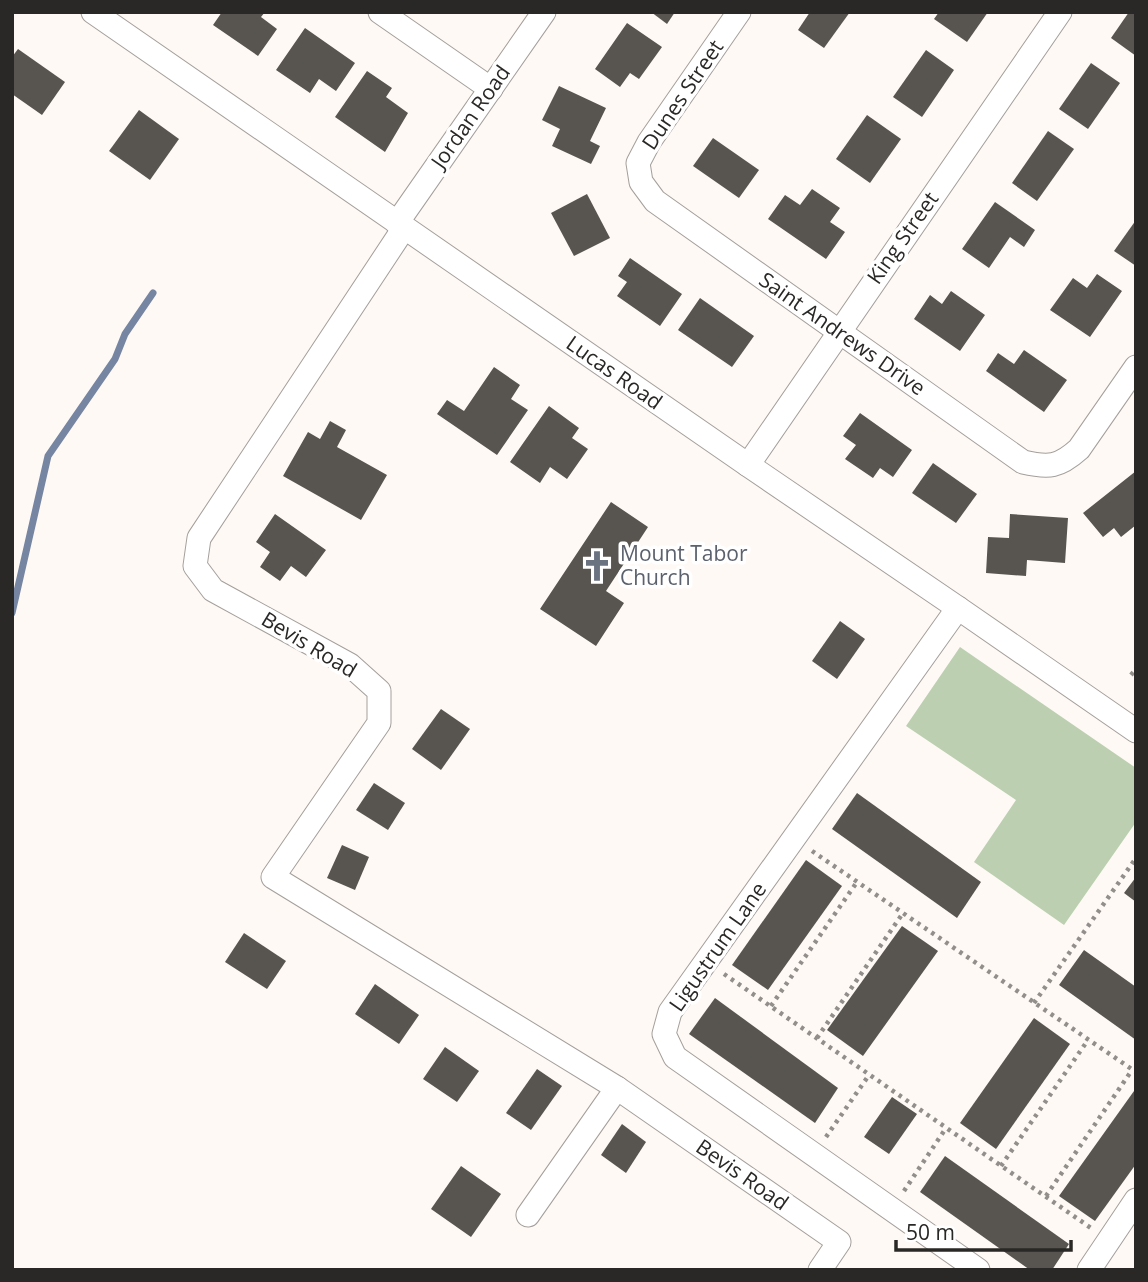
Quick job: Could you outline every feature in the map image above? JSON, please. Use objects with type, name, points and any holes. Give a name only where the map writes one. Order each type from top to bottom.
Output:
[{"type":"street","name":"Lucas Road","points":[[93,12],[1136,731]]},
{"type":"street","points":[[380,12],[491,89]]},
{"type":"street","name":"Jordan Road","points":[[401,225],[544,12]]},
{"type":"street","name":"Dunes Street","points":[[641,181],[638,163],[649,142],[739,12]]},
{"type":"street","name":"King Street","points":[[748,465],[1060,12]]},
{"type":"street","name":"Saint Andrews Drive","points":[[641,181],[655,201],[1023,462],[1054,466],[1068,459],[1079,449],[1136,367]]},
{"type":"street","name":"Bevis Road","points":[[401,225],[199,538],[195,566],[213,590],[350,665],[379,691],[379,723],[272,877],[617,1088],[839,1242],[820,1270]]},
{"type":"street","name":"Ligustrum Lane","points":[[958,608],[670,1012],[664,1034],[675,1057],[978,1270]]},
{"type":"street","points":[[528,1215],[617,1088]]},
{"type":"street","points":[[1089,1270],[1136,1200]]},
{"type":"path","points":[[1131,675],[1136,669]]},
{"type":"path","points":[[794,838],[1134,1071],[1046,1197]]},
{"type":"path","points":[[1034,1003],[1136,858]]},
{"type":"path","points":[[771,1006],[857,882]]},
{"type":"path","points":[[817,1038],[903,913]]},
{"type":"path","points":[[706,961],[1108,1241]]},
{"type":"path","points":[[1001,1166],[1088,1040]]},
{"type":"path","points":[[814,1154],[869,1074]]},
{"type":"path","points":[[892,1209],[946,1128]]},
{"type":"green space","points":[[960,647],[1136,768],[1136,822],[1064,925],[974,862],[1016,800],[906,726]]},
{"type":"building","points":[[222,12],[265,12],[261,17],[277,29],[258,56],[213,25]]},
{"type":"building","points":[[651,12],[675,12],[667,24]]},
{"type":"building","points":[[810,12],[850,12],[824,48],[798,30]]},
{"type":"building","points":[[939,12],[988,12],[967,42],[934,19]]},
{"type":"building","points":[[1129,12],[1136,12],[1136,56],[1111,38]]},
{"type":"building","points":[[627,23],[662,47],[639,79],[630,73],[620,87],[595,69]]},
{"type":"building","points":[[305,28],[355,63],[336,91],[319,79],[310,93],[276,70]]},
{"type":"building","points":[[18,49],[65,82],[42,115],[12,94],[12,57]]},
{"type":"building","points":[[926,50],[954,70],[922,117],[893,97]]},
{"type":"building","points":[[1091,63],[1120,83],[1088,129],[1059,109]]},
{"type":"building","points":[[367,71],[392,88],[386,97],[408,113],[385,152],[335,117]]},
{"type":"building","points":[[559,86],[606,108],[590,141],[600,146],[591,164],[552,146],[560,129],[542,120]]},
{"type":"building","points":[[139,110],[179,139],[150,180],[109,151]]},
{"type":"building","points":[[867,115],[901,139],[870,183],[836,159]]},
{"type":"building","points":[[1048,131],[1074,149],[1037,201],[1012,183]]},
{"type":"building","points":[[713,138],[759,170],[739,198],[693,166]]},
{"type":"building","points":[[812,189],[840,208],[830,222],[845,232],[826,259],[768,219],[785,195],[800,205]]},
{"type":"building","points":[[587,194],[610,238],[574,256],[551,213]]},
{"type":"building","points":[[995,202],[1035,230],[1024,247],[1010,237],[989,268],[962,249]]},
{"type":"building","points":[[1136,220],[1136,266],[1114,251]]},
{"type":"building","points":[[630,258],[682,294],[660,326],[617,296],[627,282],[618,276]]},
{"type":"building","points":[[1097,274],[1122,291],[1090,337],[1050,310],[1073,278],[1087,288]]},
{"type":"building","points":[[951,291],[985,315],[960,351],[914,319],[930,295],[942,304]]},
{"type":"building","points":[[700,298],[754,336],[732,367],[678,330]]},
{"type":"building","points":[[1024,350],[1067,380],[1044,412],[986,371],[998,353],[1014,364]]},
{"type":"building","points":[[494,367],[520,385],[511,399],[528,410],[497,455],[437,414],[447,400],[464,411]]},
{"type":"building","points":[[549,406],[579,428],[572,438],[588,449],[567,479],[550,467],[540,483],[510,462]]},
{"type":"building","points":[[860,413],[912,450],[893,477],[880,468],[873,478],[845,459],[856,445],[843,436]]},
{"type":"building","points":[[330,421],[346,430],[337,447],[387,475],[361,520],[283,476],[308,432],[320,439]]},
{"type":"building","points":[[933,463],[977,494],[956,523],[912,493]]},
{"type":"building","points":[[1136,471],[1136,525],[1121,537],[1114,528],[1103,537],[1083,513]]},
{"type":"building","points":[[611,502],[648,527],[606,591],[624,603],[596,646],[540,609]]},
{"type":"building","points":[[275,514],[326,550],[306,577],[291,566],[280,581],[260,567],[270,552],[256,542]]},
{"type":"building","points":[[1010,514],[1068,518],[1065,563],[1027,560],[1026,576],[986,573],[988,537],[1009,538]]},
{"type":"building","points":[[840,621],[865,639],[837,679],[812,661]]},
{"type":"building","points":[[441,709],[470,729],[441,770],[412,749]]},
{"type":"building","points":[[374,783],[405,803],[388,830],[356,810]]},
{"type":"building","points":[[857,793],[981,882],[957,918],[832,829]]},
{"type":"building","points":[[342,845],[369,857],[355,890],[327,878]]},
{"type":"building","points":[[806,860],[842,886],[768,990],[732,965]]},
{"type":"building","points":[[1136,877],[1136,902],[1124,893]]},
{"type":"building","points":[[902,926],[938,951],[863,1056],[827,1030]]},
{"type":"building","points":[[244,933],[286,961],[267,989],[225,962]]},
{"type":"building","points":[[1084,950],[1136,987],[1136,1040],[1059,985]]},
{"type":"building","points":[[375,984],[419,1015],[399,1044],[355,1014]]},
{"type":"building","points":[[715,998],[838,1088],[815,1123],[689,1034]]},
{"type":"building","points":[[1034,1018],[1070,1044],[996,1149],[960,1123]]},
{"type":"building","points":[[445,1047],[479,1071],[457,1102],[423,1079]]},
{"type":"building","points":[[537,1069],[562,1086],[531,1130],[506,1113]]},
{"type":"building","points":[[1134,1091],[1136,1164],[1095,1221],[1059,1196]]},
{"type":"building","points":[[892,1097],[917,1114],[889,1154],[864,1137]]},
{"type":"building","points":[[622,1124],[646,1142],[626,1173],[601,1155]]},
{"type":"building","points":[[945,1156],[1069,1244],[1052,1270],[1030,1270],[920,1192]]},
{"type":"building","points":[[461,1166],[501,1194],[471,1237],[431,1209]]},
{"type":"waterway","points":[[12,613],[48,456],[115,359],[125,334],[153,293]]},
{"type":"place","name":"Mount Tabor Church","points":[[597,566]]}]
